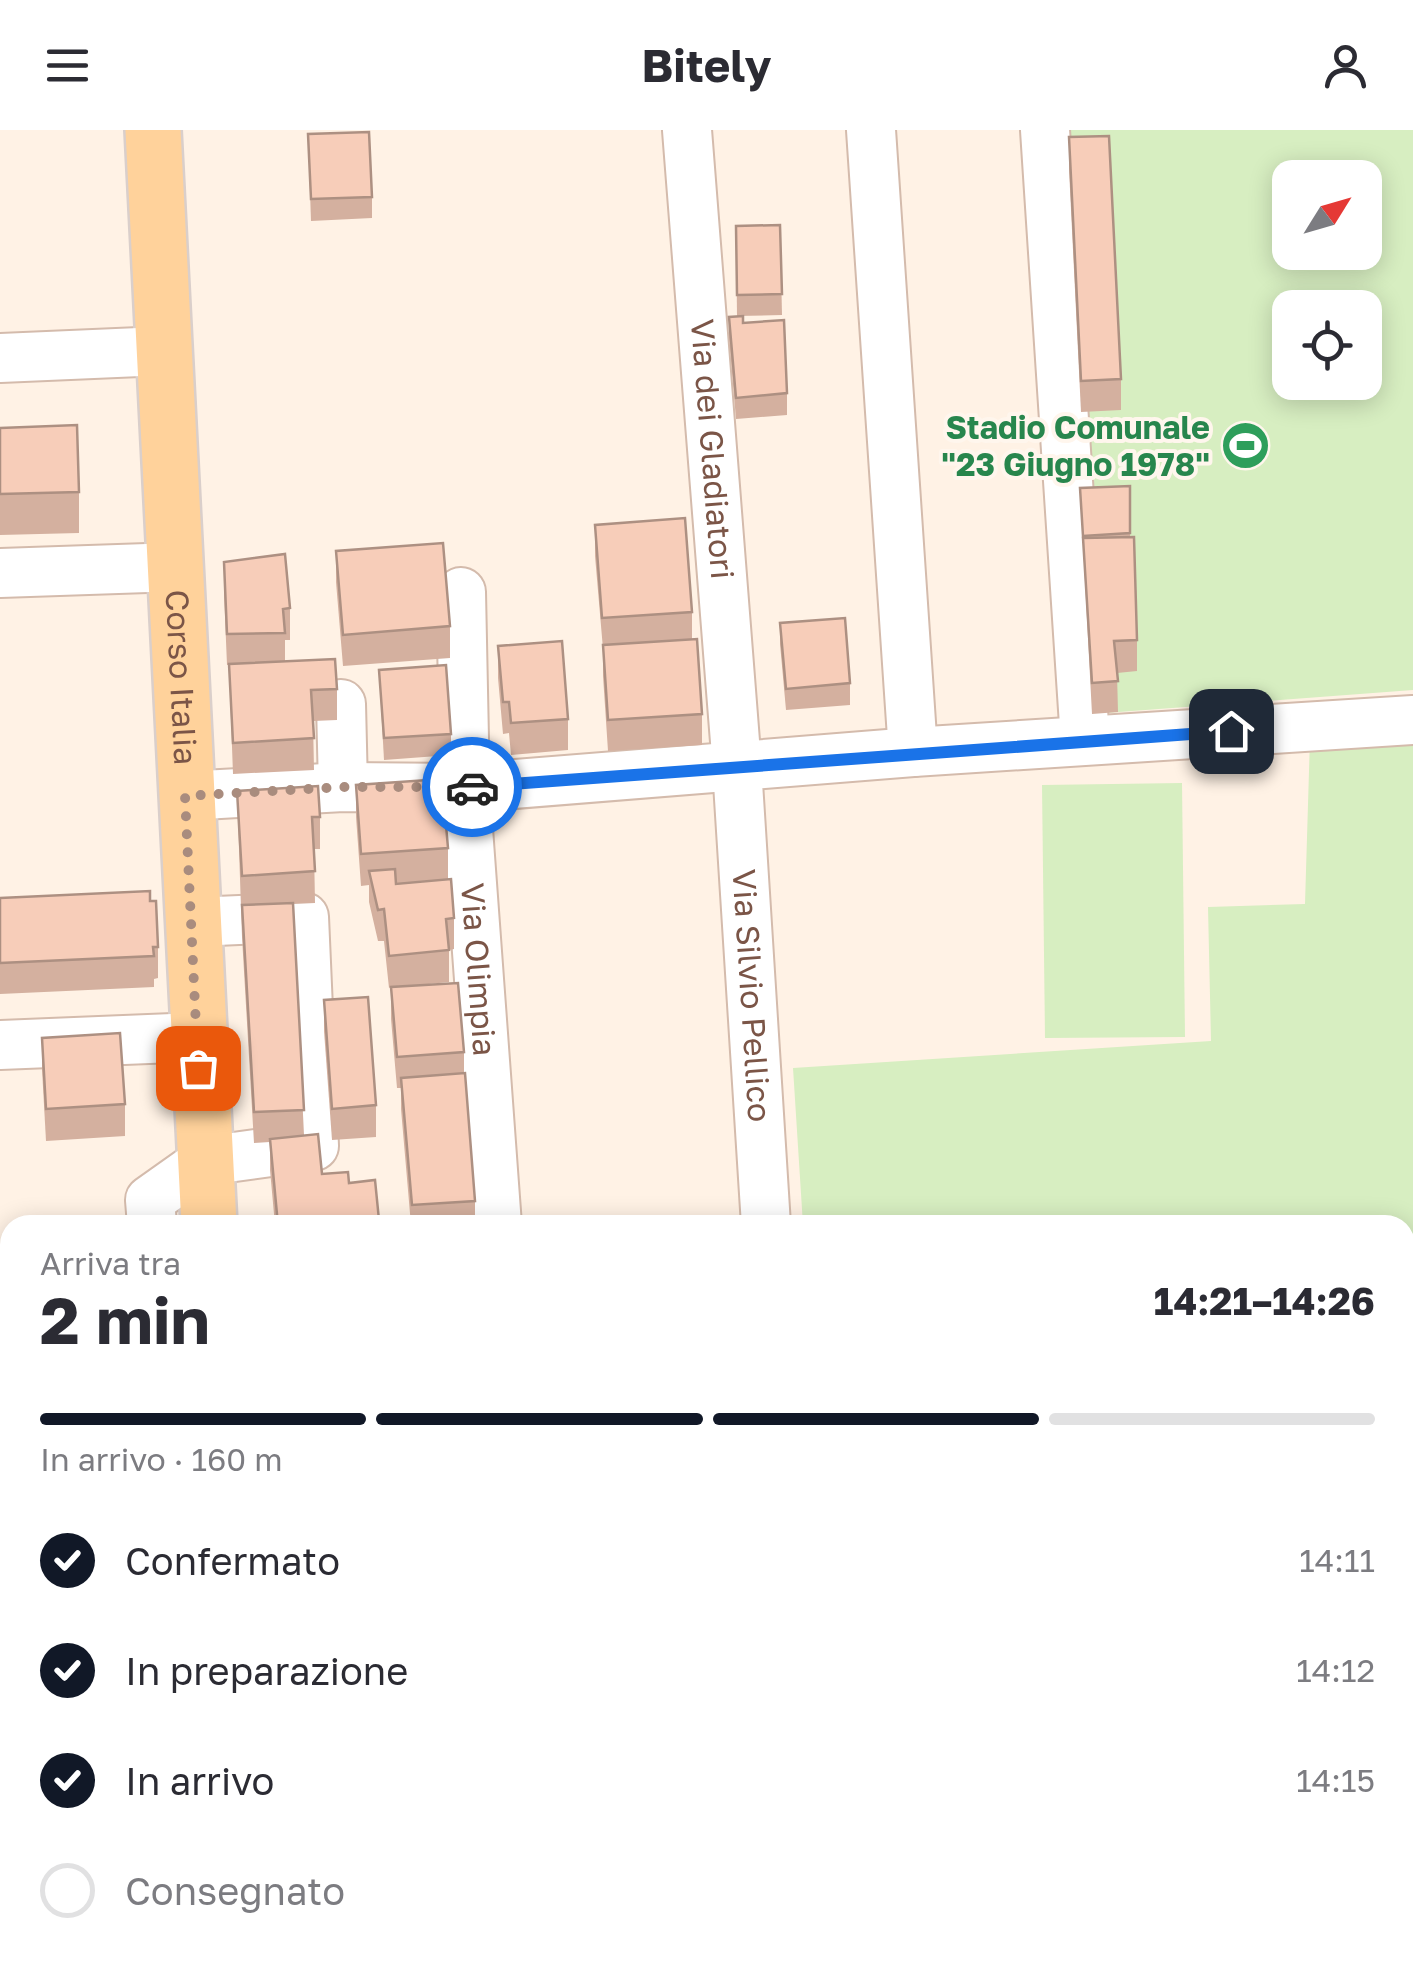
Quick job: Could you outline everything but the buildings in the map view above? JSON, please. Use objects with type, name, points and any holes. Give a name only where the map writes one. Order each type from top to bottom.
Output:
[{"type":"main road","name":"Corso Italia","points":[[153,130],[208,1215]]},
{"type":"street","name":"Via dei Gladiatori","points":[[687,130],[737,767]]},
{"type":"street","points":[[870,130],[913,752]]},
{"type":"street","points":[[1046,130],[1085,740]]},
{"type":"street","points":[[0,358],[163,351]]},
{"type":"street","points":[[0,573],[177,567]]},
{"type":"street","name":"Via Olimpia","points":[[461,592],[465,788],[496,1215]]},
{"type":"street","points":[[341,704],[343,787]]},
{"type":"street","points":[[185,796],[343,787],[465,788],[913,752],[1413,720]]},
{"type":"street","name":"Via Silvio Pellico","points":[[737,767],[765,1215]]},
{"type":"street","points":[[151,1215],[150,1200],[205,1161],[314,1146],[304,918],[194,922]]},
{"type":"street","points":[[0,1045],[198,1037]]},
{"type":"green space","name":"Stadio Comunale \"23 Giugno 1978\"","points":[[1058,130],[1413,130],[1413,690],[1092,714]]},
{"type":"green space","points":[[1413,736],[1413,1215],[802,1215],[793,1068],[1211,1041],[1208,907],[1305,904],[1310,738]]},
{"type":"green space","points":[[1182,783],[1185,1037],[1045,1038],[1042,785]]},
{"type":"way so far","points":[[198,1068],[185,796],[343,787],[472,787]]},
{"type":"place","name":"Stadio Comunale \"23 Giugno 1978\"","points":[[1245,446]]},
{"type":"route","points":[[472,787],[1231,731]]}]
